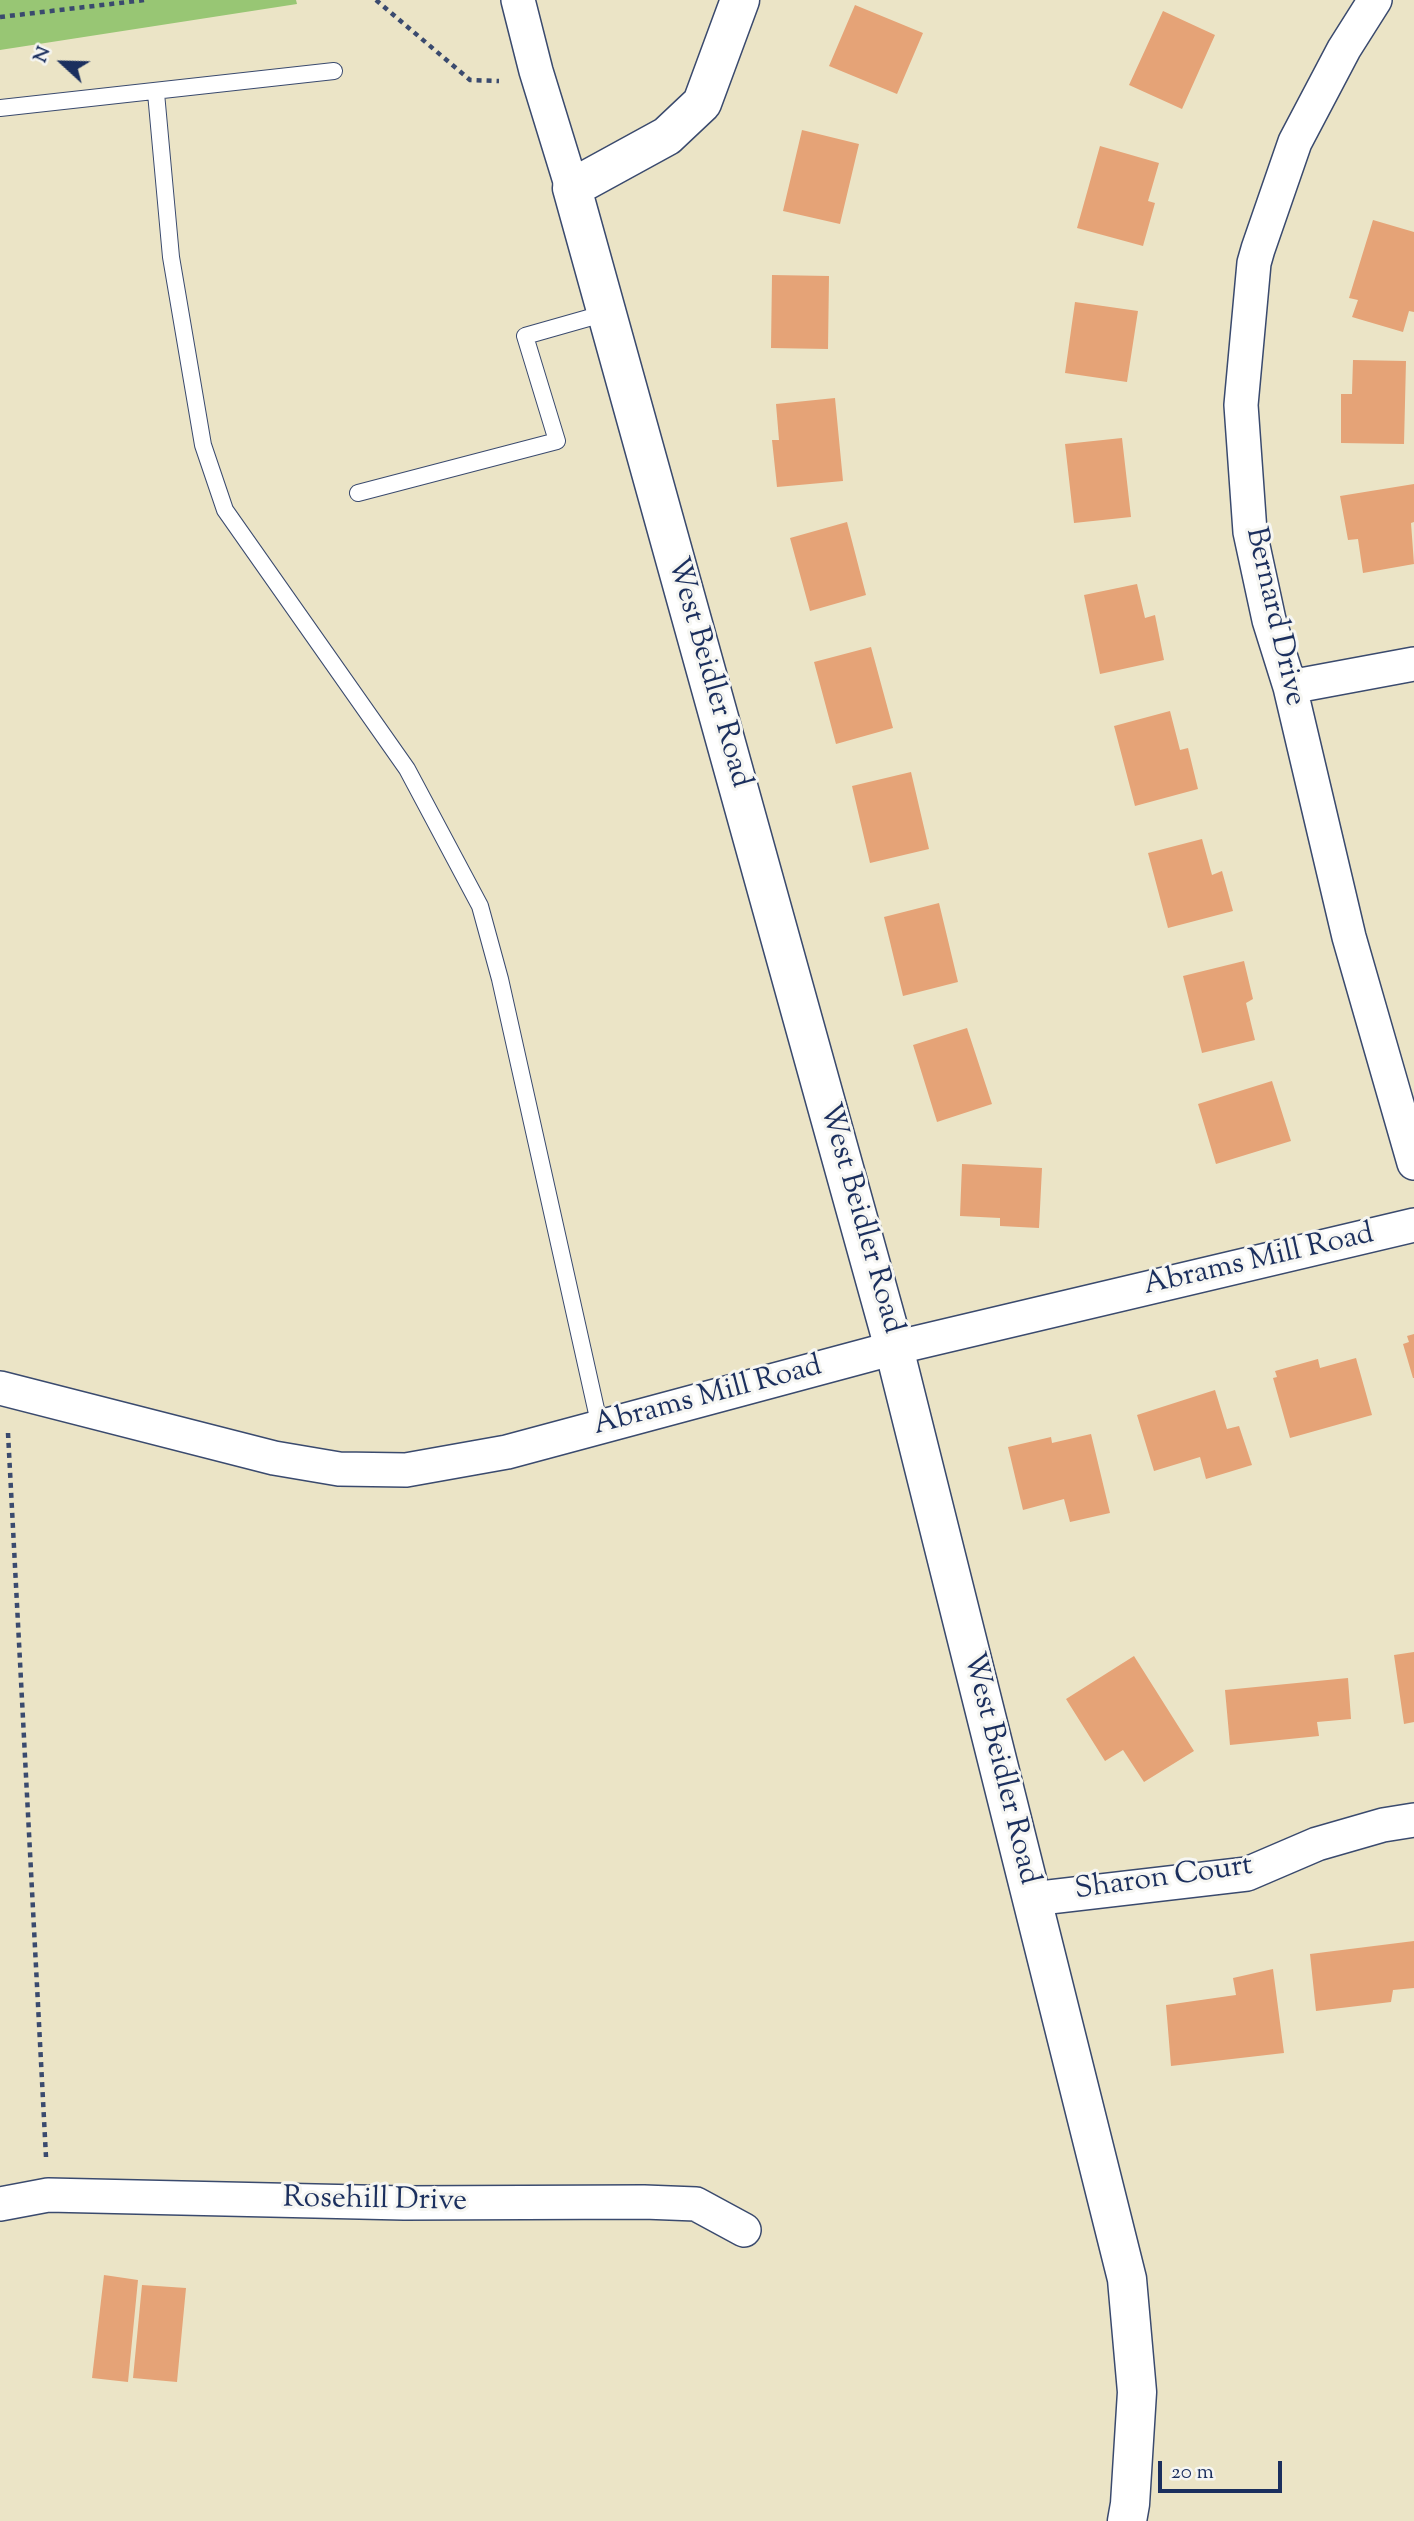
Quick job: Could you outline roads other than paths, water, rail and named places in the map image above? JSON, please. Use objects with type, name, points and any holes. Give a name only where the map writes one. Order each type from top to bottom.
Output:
[{"type":"street","points":[[518,0],[536,71],[572,188],[667,136],[702,103],[740,0]]},
{"type":"street","name":"Bernard Drive","points":[[1375,0],[1344,49],[1295,142],[1254,263],[1241,405],[1251,532],[1269,620],[1290,687],[1349,937],[1414,1163]]},
{"type":"street","name":"West Beidler Road","points":[[572,188],[894,1349],[1127,2279],[1136,2392],[1127,2521]]},
{"type":"street","points":[[1290,687],[1414,664]]},
{"type":"street","name":"Abrams Mill Road","points":[[0,1388],[262,1455],[339,1469],[406,1470],[507,1452],[894,1349],[1414,1225]]},
{"type":"street","name":"Sharon Court","points":[[1032,1899],[1247,1874],[1317,1844],[1383,1825],[1414,1820]]},
{"type":"street","name":"Rosehill Drive","points":[[0,2204],[48,2195],[404,2203],[644,2202],[696,2204],[744,2230]]},
{"type":"lane","points":[[0,108],[156,93],[334,71]]},
{"type":"lane","points":[[156,93],[171,257],[203,445],[220,497],[225,510],[407,769],[480,906],[500,979],[600,1427]]},
{"type":"lane","points":[[358,493],[557,442],[525,336],[606,313]]}]
